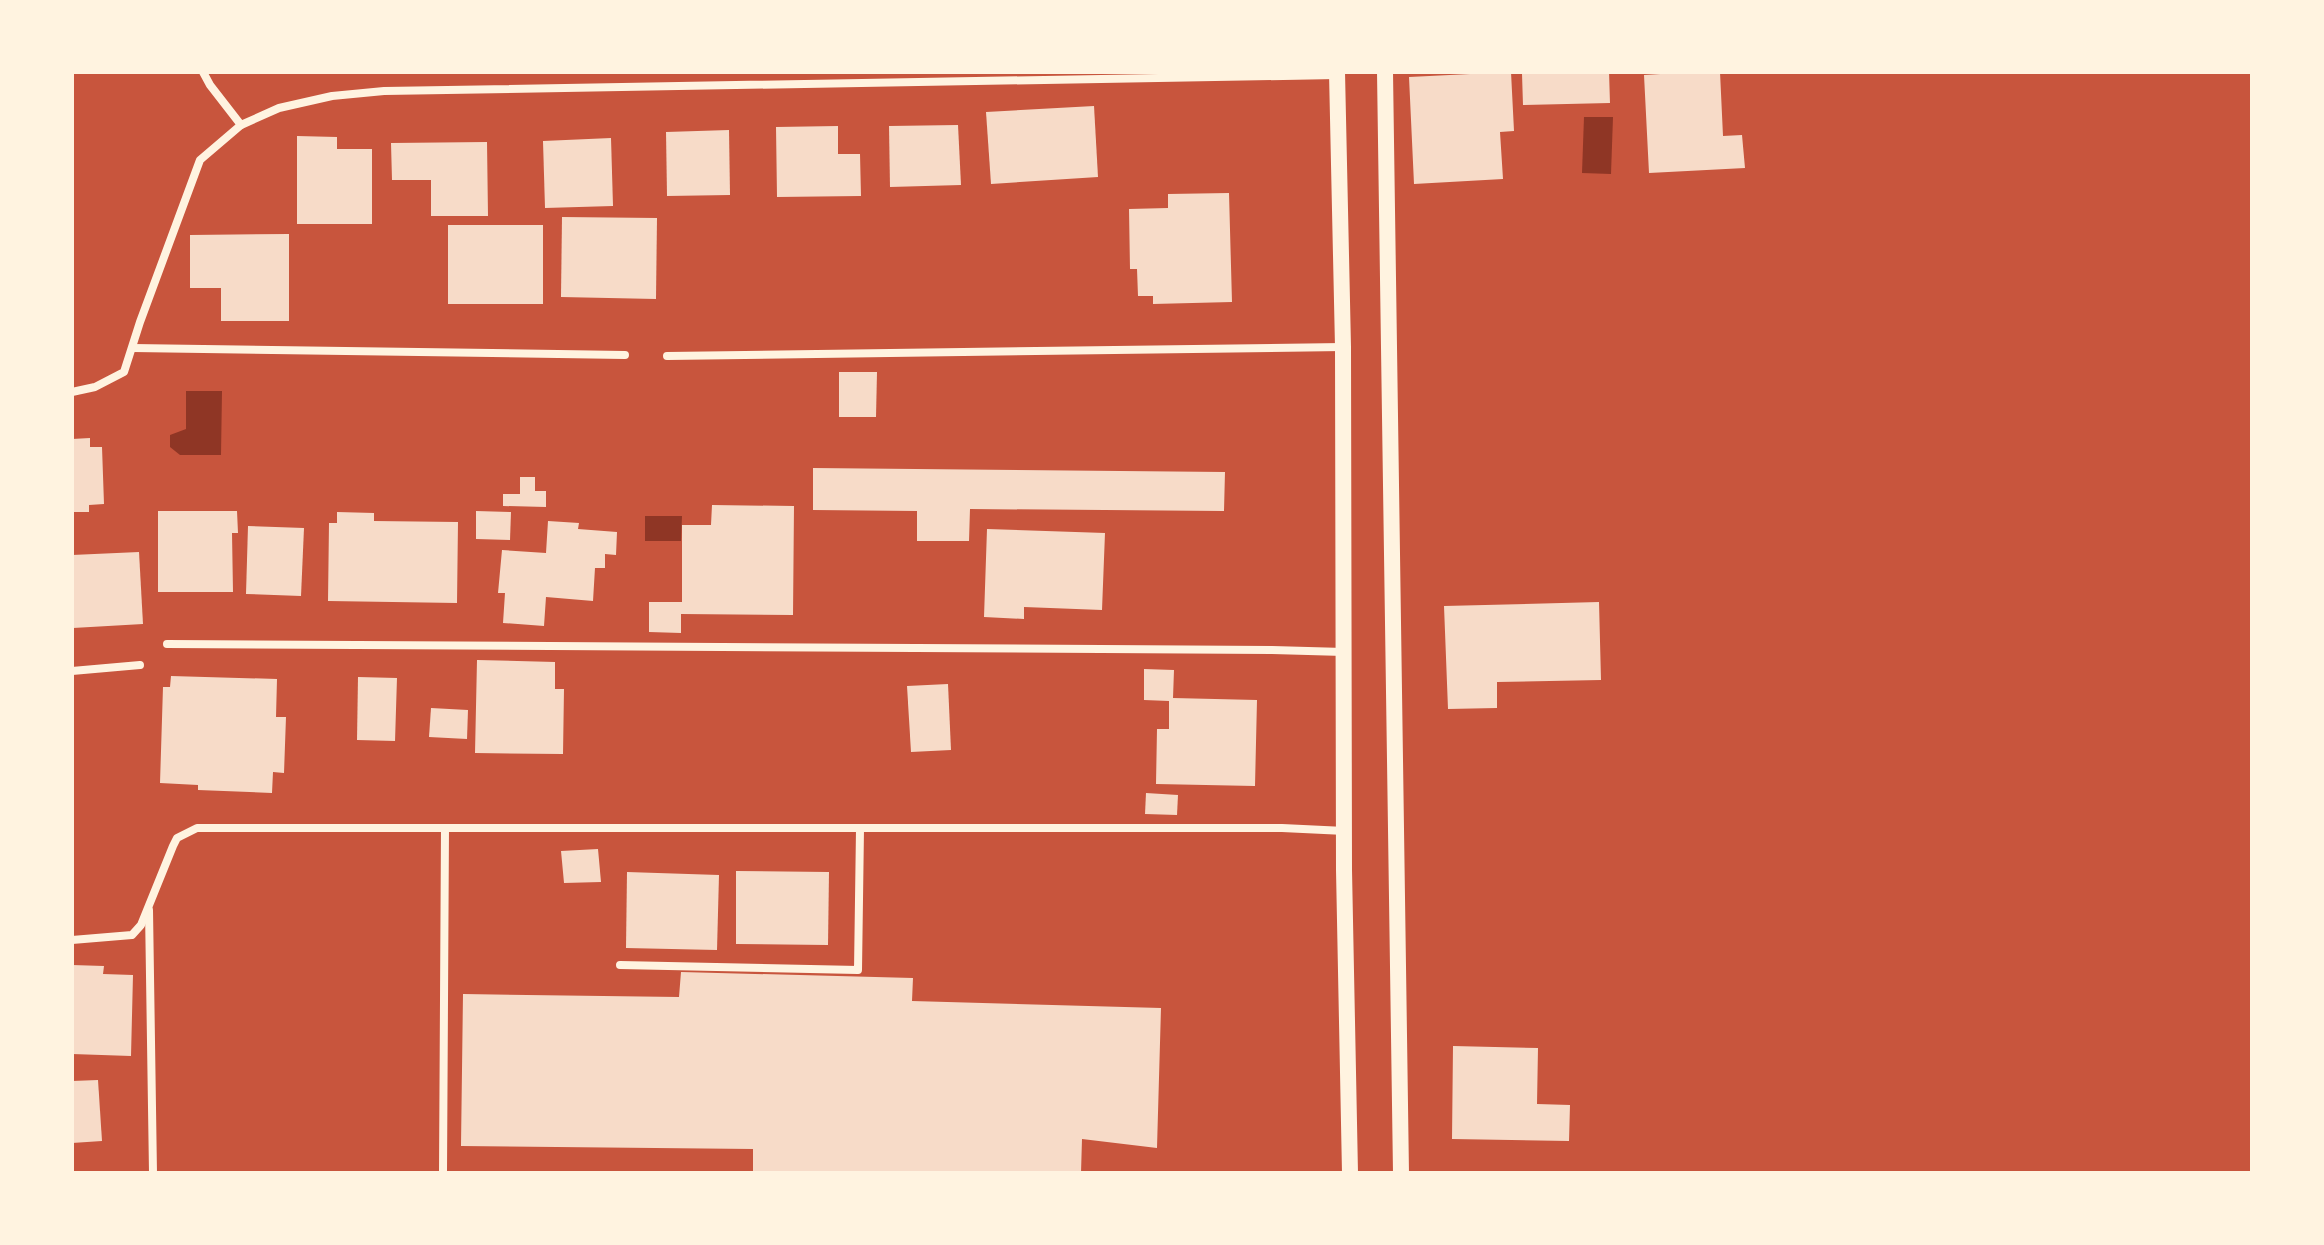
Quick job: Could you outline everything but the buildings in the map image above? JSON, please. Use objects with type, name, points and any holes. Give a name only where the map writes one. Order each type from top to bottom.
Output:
[{"type":"main road","points":[[1385,72],[1401,1173]]},
{"type":"main road","points":[[1337,73],[1343,347],[1344,870],[1350,1173]]},
{"type":"street","points":[[203,72],[241,125]]},
{"type":"street","points":[[72,392],[95,387],[124,372],[200,160],[241,125],[279,108],[332,96],[384,91],[1337,73]]},
{"type":"street","points":[[667,356],[1343,347]]},
{"type":"street","points":[[133,348],[625,355]]},
{"type":"street","points":[[167,644],[1344,652]]},
{"type":"street","points":[[72,671],[140,665]]},
{"type":"street","points":[[72,940],[132,935],[141,925],[177,838],[197,828],[1282,828],[1346,831]]},
{"type":"street","points":[[443,1173],[445,828]]},
{"type":"street","points":[[620,965],[858,970],[860,829]]},
{"type":"street","points":[[149,904],[153,1173]]},
{"type":"shaded area","points":[[1584,117],[1613,117],[1611,174],[1582,173]]},
{"type":"shaded area","points":[[186,391],[222,391],[221,455],[180,455],[170,447],[170,435],[186,429]]},
{"type":"shaded area","points":[[645,516],[682,516],[681,541],[645,541]]}]
